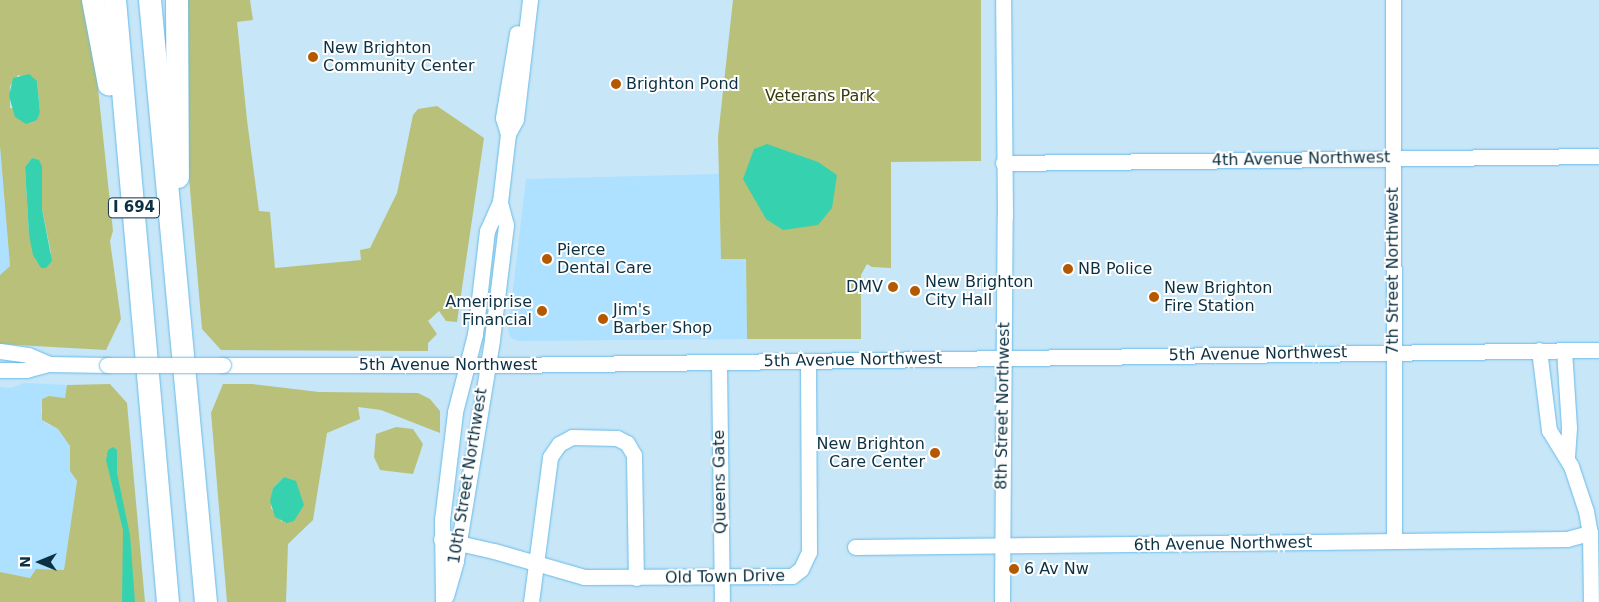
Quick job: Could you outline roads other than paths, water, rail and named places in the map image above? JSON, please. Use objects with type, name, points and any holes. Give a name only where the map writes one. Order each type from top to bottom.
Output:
[{"type":"highway","points":[[93,0],[114,113],[152,416]]},
{"type":"highway","name":"I 694","points":[[115,0],[168,602]]},
{"type":"highway","name":"I 694","points":[[150,0],[206,602]]},
{"type":"highway","points":[[172,243],[180,156],[177,0]]},
{"type":"street","name":"10th Street Northwest","points":[[444,602],[441,539],[455,412],[475,334],[487,231],[500,202],[508,134],[504,118],[505,104],[522,0]]},
{"type":"street","name":"10th Street Northwest","points":[[508,134],[516,119],[530,0]]},
{"type":"street","name":"8th Street Northwest","points":[[1002,602],[1003,0]]},
{"type":"street","name":"7th Street Northwest","points":[[1394,0],[1394,541]]},
{"type":"street","name":"4th Avenue Northwest","points":[[1003,163],[1599,156]]},
{"type":"street","name":"10th Street Northwest","points":[[444,602],[459,543],[506,225],[500,202]]},
{"type":"street","points":[[1539,350],[1549,430],[1567,457],[1580,489],[1590,533],[1591,602]]},
{"type":"street","points":[[1564,350],[1568,428],[1567,457]]},
{"type":"street","name":"5th Avenue Northwest","points":[[49,364],[486,365],[1599,350]]},
{"type":"street","points":[[0,351],[28,355],[49,364]]},
{"type":"street","name":"Old Town Drive","points":[[441,539],[584,577],[722,578],[792,576],[807,560],[808,361]]},
{"type":"street","name":"Queens Gate","points":[[719,362],[722,602]]},
{"type":"street","points":[[0,370],[26,370],[49,364]]},
{"type":"street","points":[[531,602],[550,457],[554,449],[572,437],[617,438],[627,443],[634,455],[636,578]]},
{"type":"street","name":"6th Avenue Northwest","points":[[855,547],[1567,539],[1590,533]]},
{"type":"place","name":"New Brighton Community Center","points":[[313,57]]},
{"type":"place","name":"Brighton Pond","points":[[616,84]]},
{"type":"place","name":"Pierce Dental Care","points":[[547,259]]},
{"type":"place","name":"NB Police","points":[[1068,269]]},
{"type":"place","name":"DMV","points":[[893,287]]},
{"type":"place","name":"New Brighton City Hall","points":[[915,291]]},
{"type":"place","name":"New Brighton Fire Station","points":[[1154,297]]},
{"type":"place","name":"Ameriprise Financial","points":[[542,311]]},
{"type":"place","name":"Jim's Barber Shop","points":[[603,319]]},
{"type":"place","name":"New Brighton Care Center","points":[[935,453]]},
{"type":"place","name":"6 Av Nw","points":[[1014,569]]},
{"type":"park label","name":"Veterans Park","points":[[820,96]]}]
